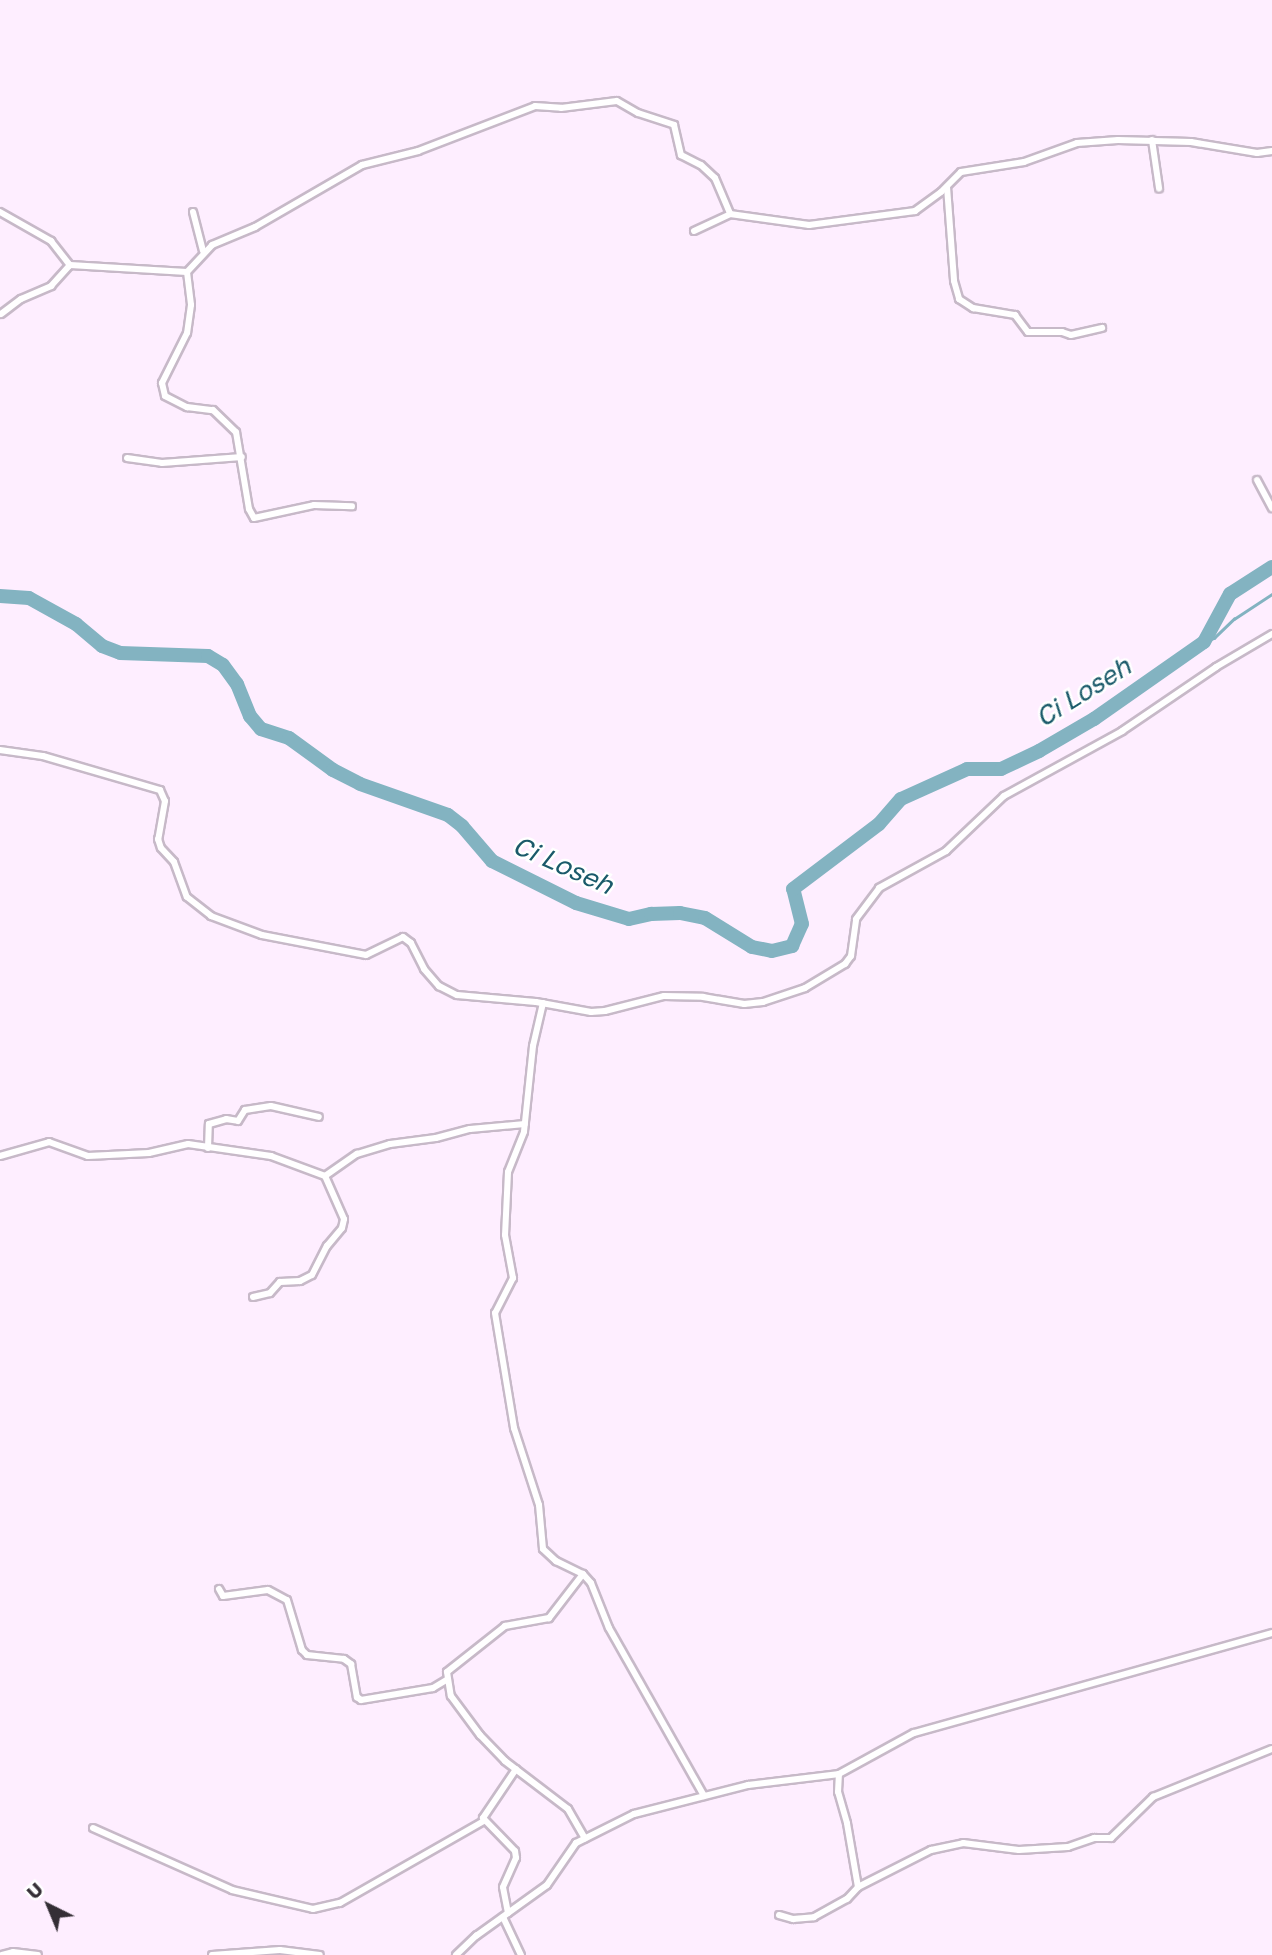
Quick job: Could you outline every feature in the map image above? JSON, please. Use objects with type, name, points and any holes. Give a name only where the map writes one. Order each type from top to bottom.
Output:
[{"type":"street","points":[[352,506],[314,505],[257,520],[249,509],[236,432],[228,421],[213,410],[169,400],[161,388],[187,333],[191,305],[187,272],[203,251],[219,241],[255,227],[362,165],[418,151],[535,106],[561,108],[617,101],[638,113],[669,122],[677,129],[681,155],[701,165],[715,178],[730,214]]},
{"type":"street","points":[[1152,140],[1159,188]]},
{"type":"street","points":[[694,231],[730,214],[822,225],[915,211],[947,187],[961,172],[1024,162],[1059,147],[1098,141],[1191,142],[1257,153],[1272,151]]},
{"type":"street","points":[[947,187],[954,281],[958,299],[973,309],[1015,316],[1028,332],[1062,332],[1071,335],[1102,328]]},
{"type":"street","points":[[0,212],[51,241],[70,265],[187,272]]},
{"type":"street","points":[[193,212],[203,251]]},
{"type":"street","points":[[1,314],[21,299],[51,286],[70,265]]},
{"type":"street","points":[[127,458],[162,463],[242,457]]},
{"type":"street","points":[[1257,480],[1272,508]]},
{"type":"street","points":[[0,750],[43,756],[160,790],[165,801],[158,839],[161,848],[174,862],[189,900],[211,916],[262,935],[366,955],[403,937],[411,943],[432,979],[445,991],[457,995],[543,1003],[591,1012],[664,996],[704,997],[744,1004],[773,1001],[805,988],[845,964],[850,956],[856,919],[883,885],[946,851],[1013,790],[1122,731],[1216,667],[1272,634]]},
{"type":"street","points":[[543,1003],[533,1046],[525,1124],[508,1172],[505,1235],[513,1278],[499,1301],[495,1329],[508,1380],[514,1428],[539,1505],[543,1549],[556,1561],[583,1574],[591,1583],[609,1628],[704,1796]]},
{"type":"street","points":[[208,1148],[209,1124],[226,1119],[238,1121],[245,1110],[265,1106],[319,1117]]},
{"type":"street","points":[[325,1175],[357,1154],[390,1144],[436,1138],[470,1129],[525,1124]]},
{"type":"street","points":[[0,1156],[49,1142],[88,1156],[149,1153],[188,1144],[271,1156],[325,1175],[344,1219],[342,1228],[327,1245],[312,1275],[300,1281],[280,1282],[270,1293],[253,1297]]},
{"type":"street","points":[[583,1574],[550,1619],[505,1626],[447,1672],[451,1696],[458,1708],[497,1754],[568,1809],[585,1839]]},
{"type":"street","points":[[219,1589],[223,1596],[268,1590],[287,1600],[302,1650],[307,1654],[344,1659],[351,1664],[357,1697],[361,1700],[433,1688],[448,1679]]},
{"type":"street","points":[[456,1955],[547,1885],[571,1848],[634,1814],[748,1785],[839,1774],[914,1733],[1272,1633]]},
{"type":"street","points":[[779,1915],[793,1919],[814,1917],[847,1899],[858,1887],[931,1850],[963,1843],[1019,1850],[1068,1847],[1094,1838],[1111,1838],[1153,1797],[1272,1749]]},
{"type":"street","points":[[516,1769],[483,1816],[484,1821],[515,1851],[516,1858],[503,1887],[506,1915],[521,1955]]},
{"type":"street","points":[[839,1774],[838,1792],[847,1823],[858,1887]]},
{"type":"street","points":[[93,1828],[232,1890],[313,1909],[340,1903],[484,1821]]},
{"type":"street","points":[[212,1955],[281,1950],[320,1955]]},
{"type":"street","points":[[2,1955],[13,1952],[38,1955]]},
{"type":"waterway","name":"Ci Loseh","points":[[0,596],[29,598],[76,624],[102,646],[120,653],[208,656],[223,665],[237,684],[250,716],[261,729],[289,738],[333,770],[360,784],[448,815],[462,826],[492,861],[576,903],[629,919],[651,914],[680,913],[705,918],[752,947],[772,951],[792,946],[802,924],[793,889],[879,824],[901,799],[967,769],[1001,769],[1039,751],[1094,719],[1204,642],[1230,594],[1272,567]]},
{"type":"waterway","points":[[1204,642],[1214,638],[1234,619],[1272,594]]}]
